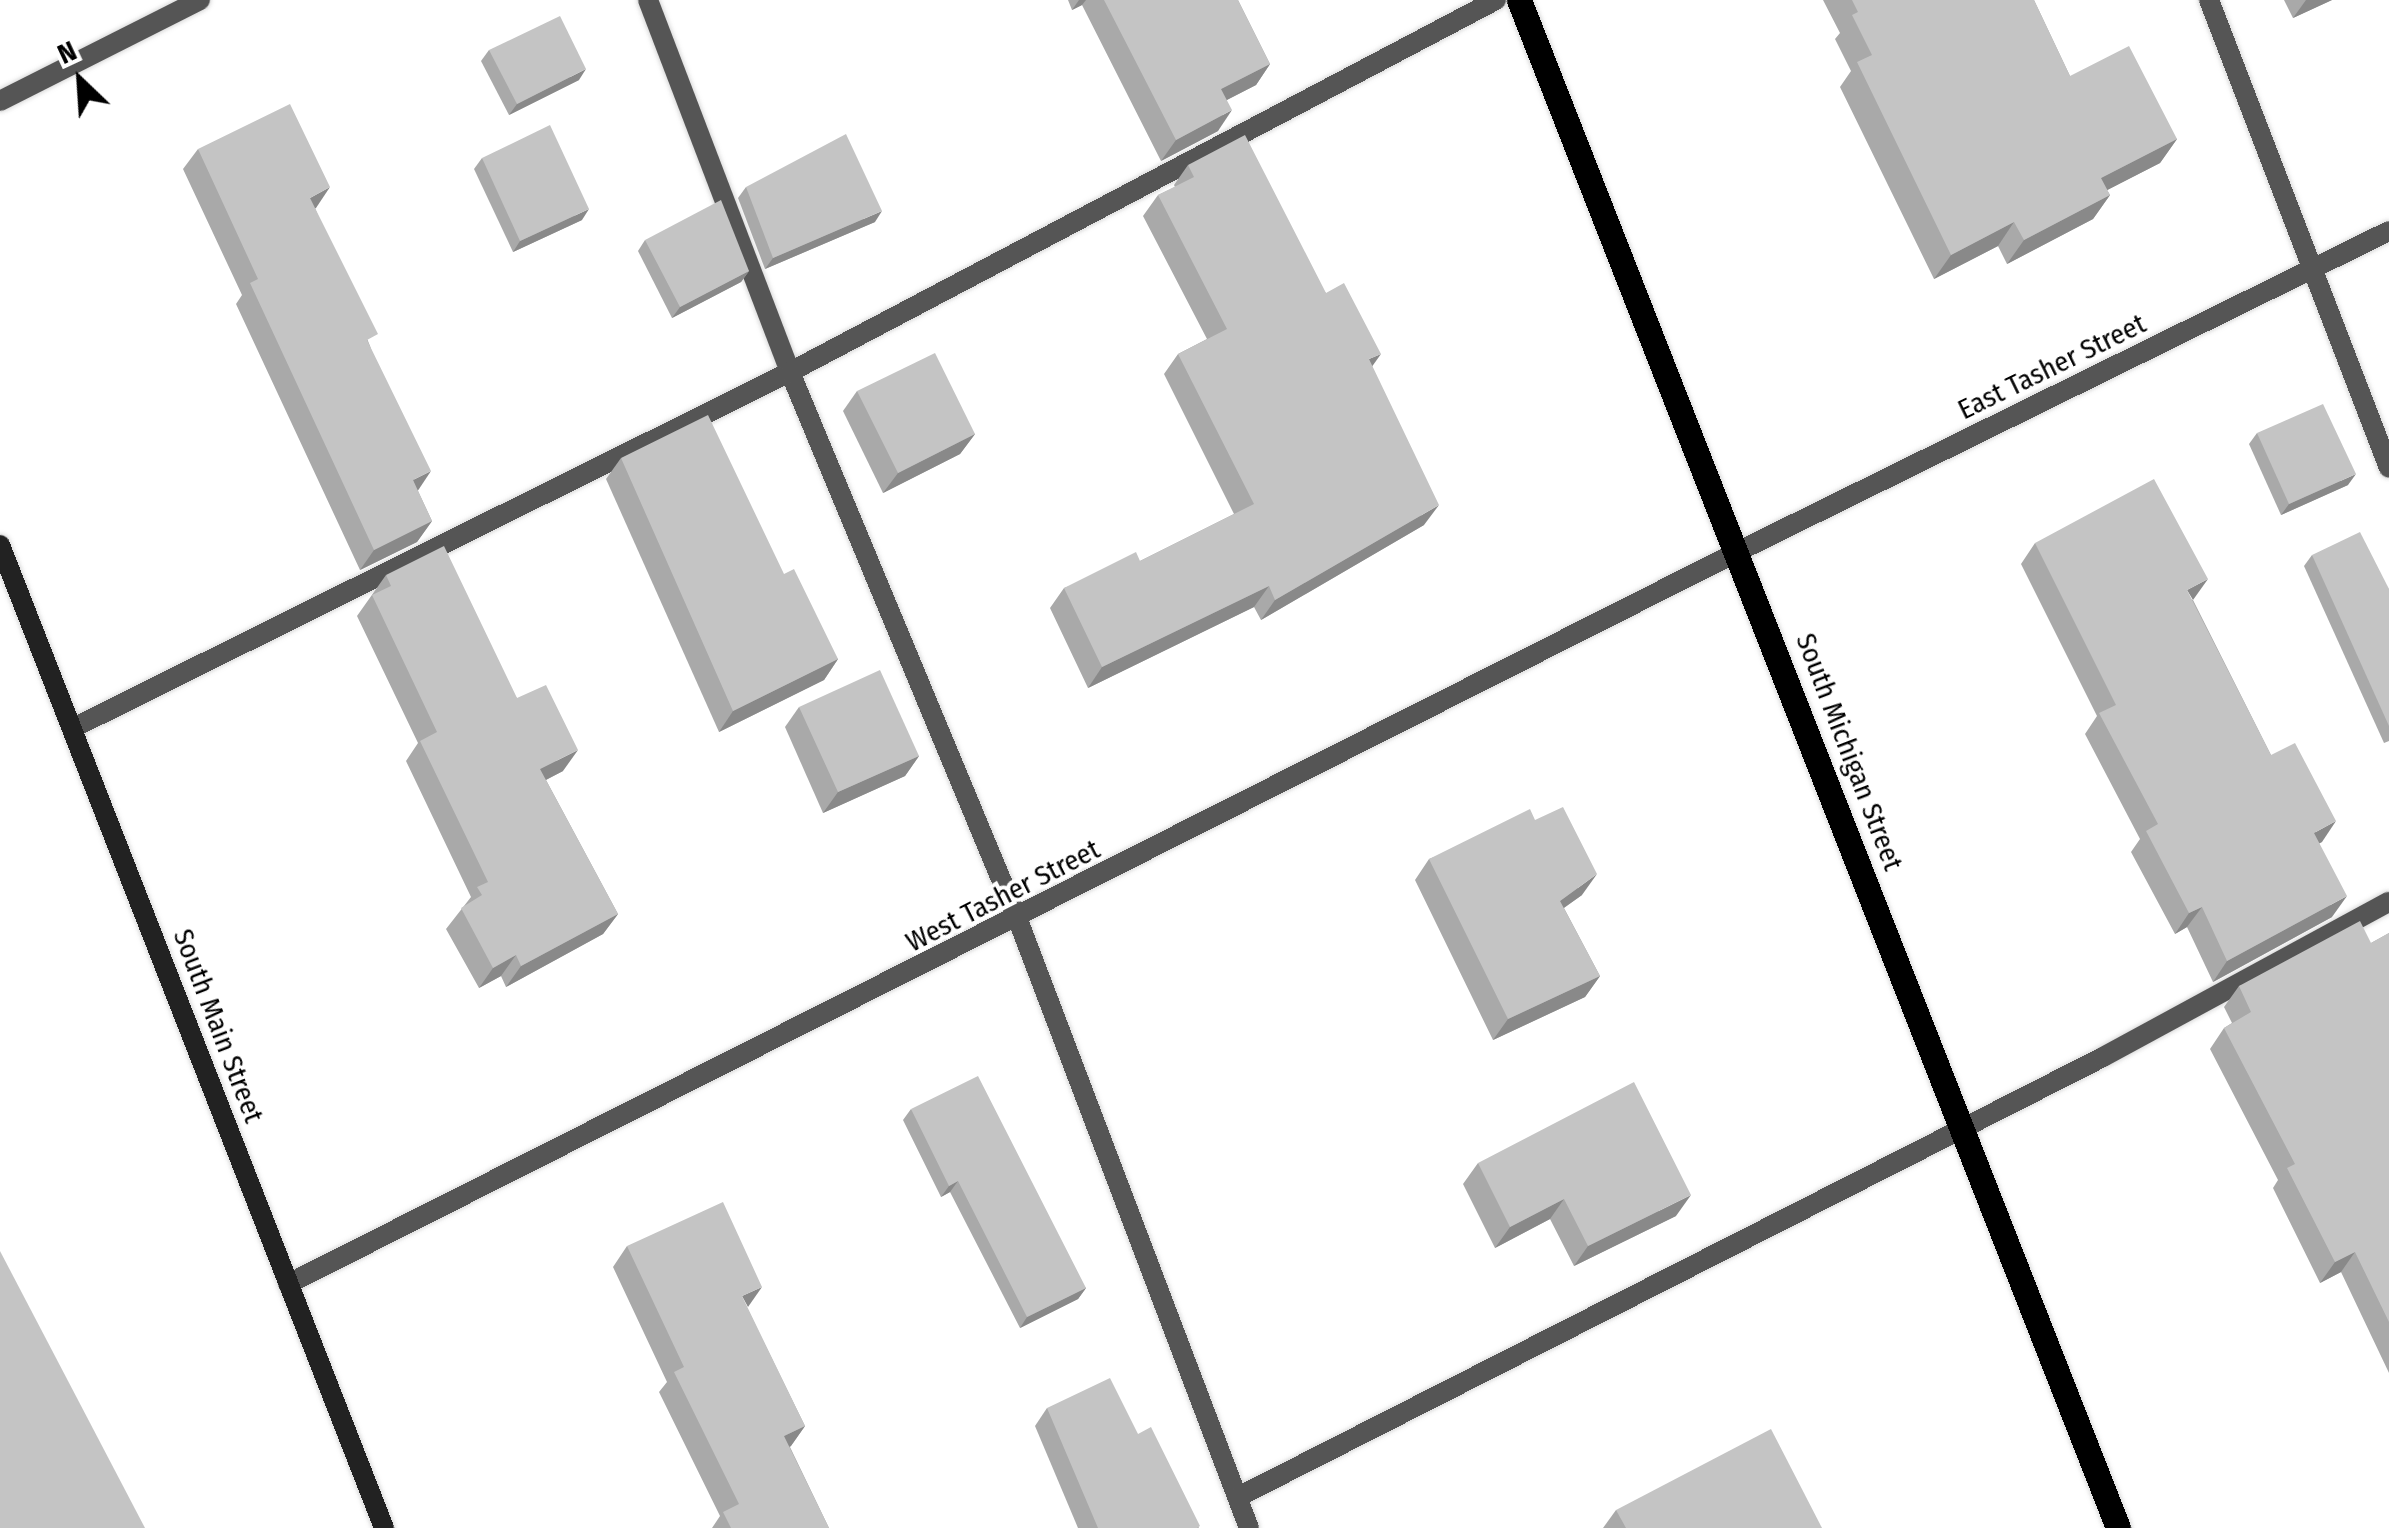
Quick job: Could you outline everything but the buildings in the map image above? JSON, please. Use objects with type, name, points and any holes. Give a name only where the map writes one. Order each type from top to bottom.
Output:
[{"type":"main road","name":"South Michigan Street","points":[[1519,0],[1739,550],[2118,1528]]},
{"type":"main road","name":"South Main Street","points":[[0,545],[384,1528]]},
{"type":"street","points":[[0,101],[200,0]]},
{"type":"street","points":[[648,0],[790,372],[1018,920],[1249,1528]]},
{"type":"street","points":[[73,728],[790,372],[1496,0]]},
{"type":"street","points":[[2209,0],[2389,468]]},
{"type":"street","name":"East Tasher Street","points":[[1739,550],[2389,231]]},
{"type":"street","name":"West Tasher Street","points":[[288,1284],[1018,920],[1739,550]]},
{"type":"street","points":[[1238,1498],[2389,902]]}]
